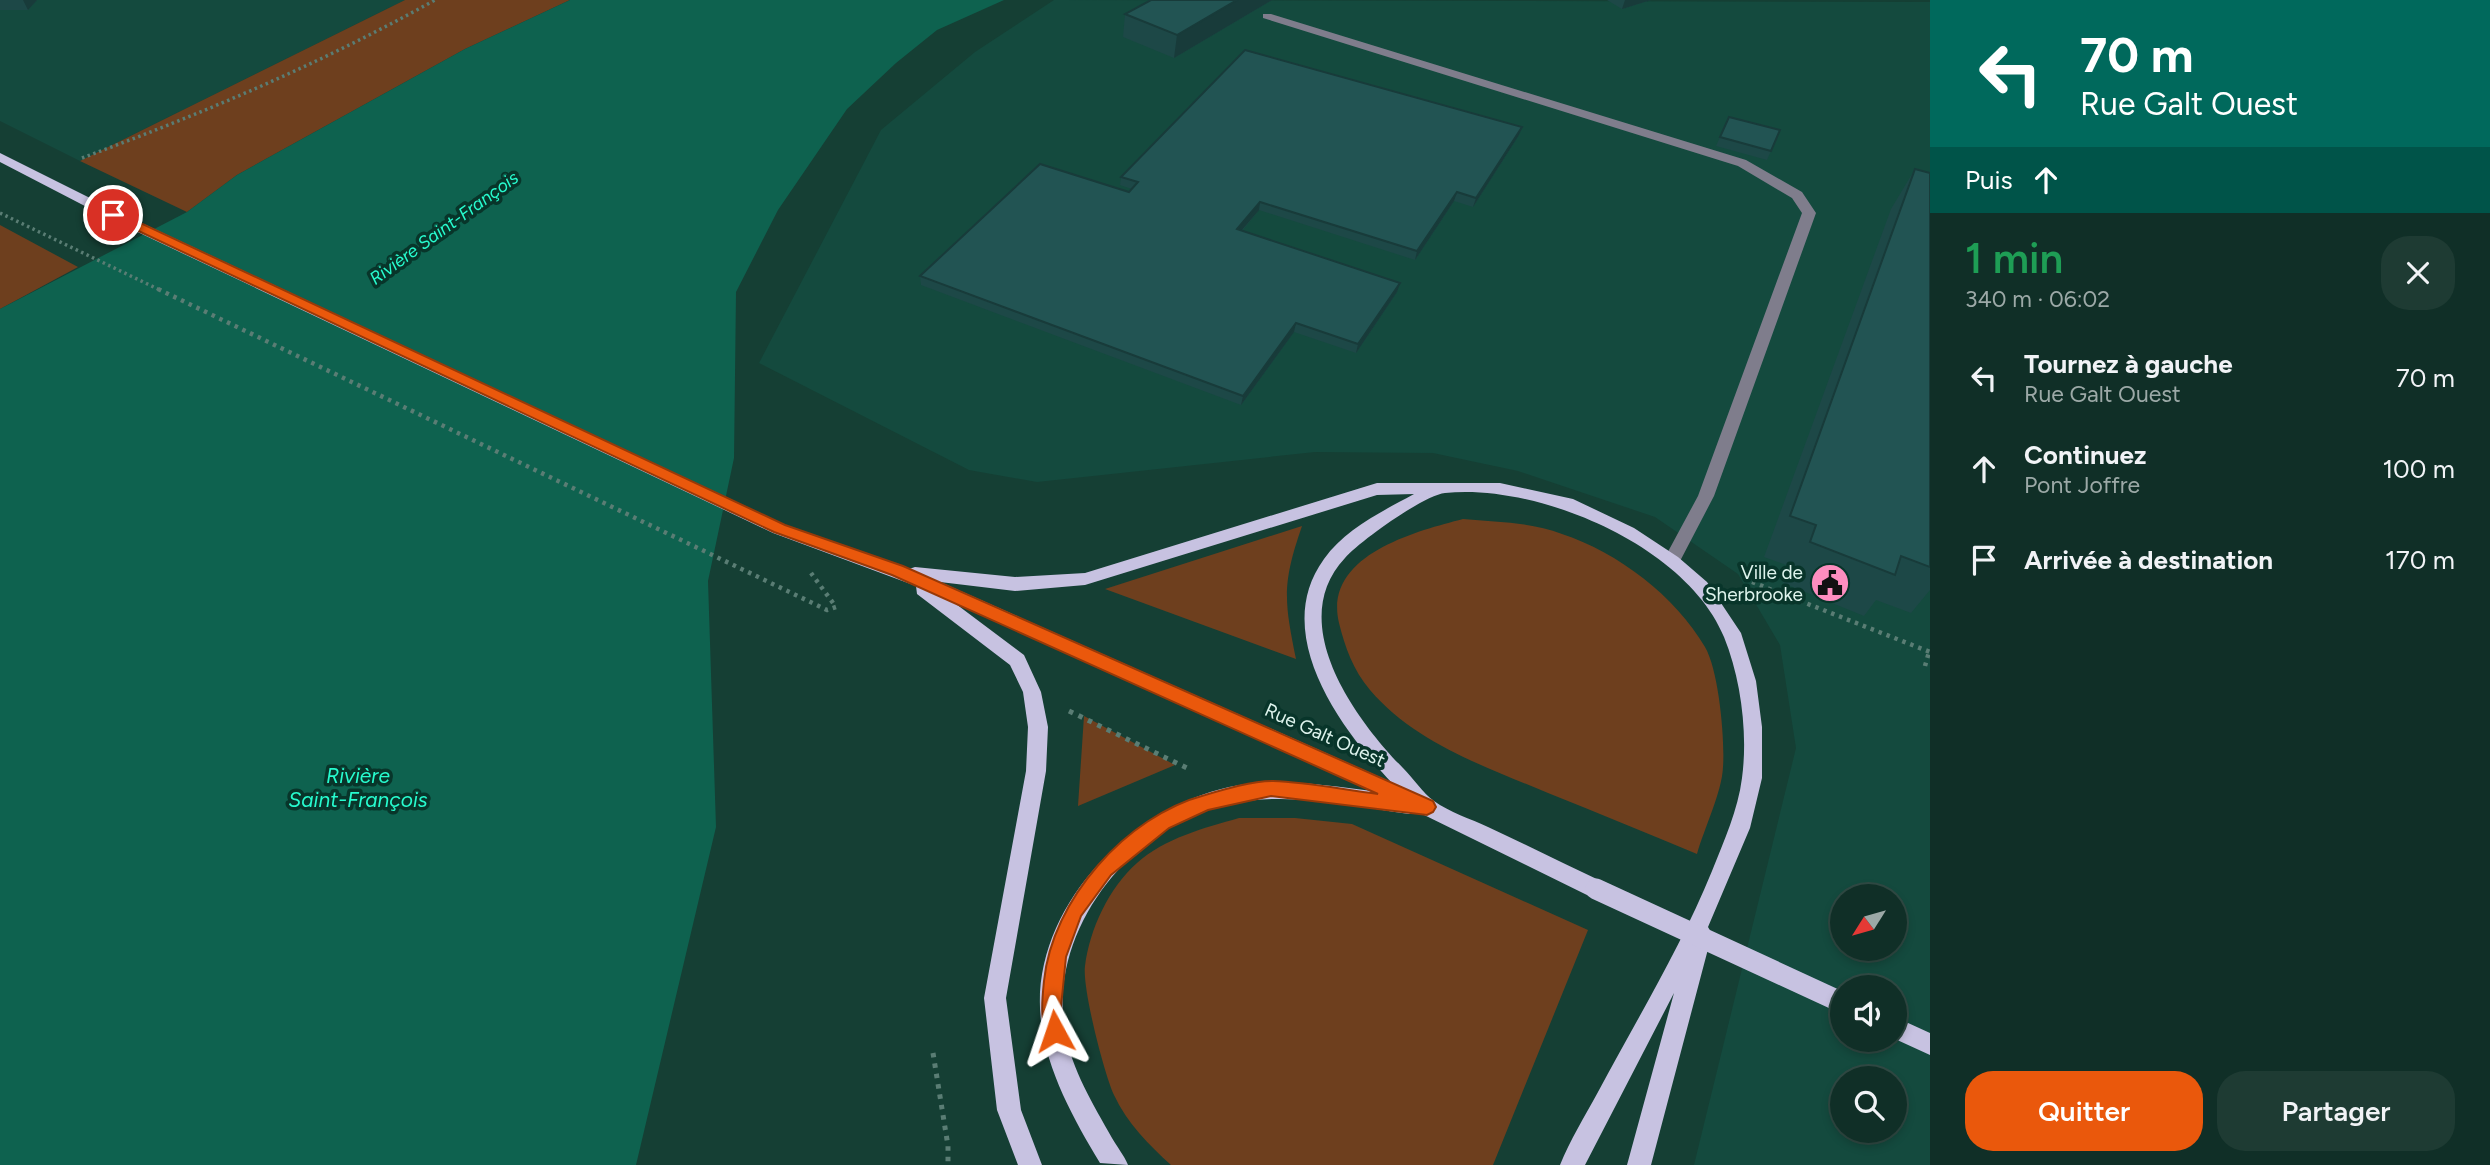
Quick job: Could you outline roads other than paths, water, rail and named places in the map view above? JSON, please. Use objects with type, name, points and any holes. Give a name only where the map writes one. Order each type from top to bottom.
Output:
[{"type":"main road","name":"Rue Galt Ouest","points":[[0,157],[113,215],[779,528],[898,570],[1427,807],[1596,889],[1830,997]]},
{"type":"main road","points":[[1427,807],[1348,718],[1319,657],[1314,606],[1322,575],[1346,546],[1439,487]]},
{"type":"main road","points":[[898,570],[1015,584],[1085,579],[1377,489],[1439,487],[1500,489],[1567,503],[1628,532],[1672,561],[1710,597],[1732,632],[1747,681],[1752,727],[1752,778],[1740,828],[1709,904],[1572,1165]]},
{"type":"main road","points":[[898,570],[1017,660],[1032,692],[1038,727],[1036,771],[995,998],[1009,1110],[1030,1165]]},
{"type":"main road","points":[[1116,1165],[1081,1106],[1060,1055],[1051,1007],[1056,957],[1073,912],[1105,869],[1162,822],[1205,802],[1244,793],[1271,789],[1427,807]]},
{"type":"main road","points":[[1639,1165],[1709,904]]},
{"type":"main road","points":[[1907,1033],[1930,1044]]},
{"type":"lane","points":[[1267,16],[1742,163],[1797,195],[1809,213],[1706,496],[1672,561]]},
{"type":"water","name":"Rivière Saint-François","points":[[570,0],[1004,0],[937,30],[896,63],[847,109],[778,210],[736,292],[734,458],[708,581],[716,827],[636,1165],[0,1165],[0,309],[187,212],[237,175],[465,49]]},
{"type":"place","name":"Ville de Sherbrooke","points":[[1830,583]]}]
